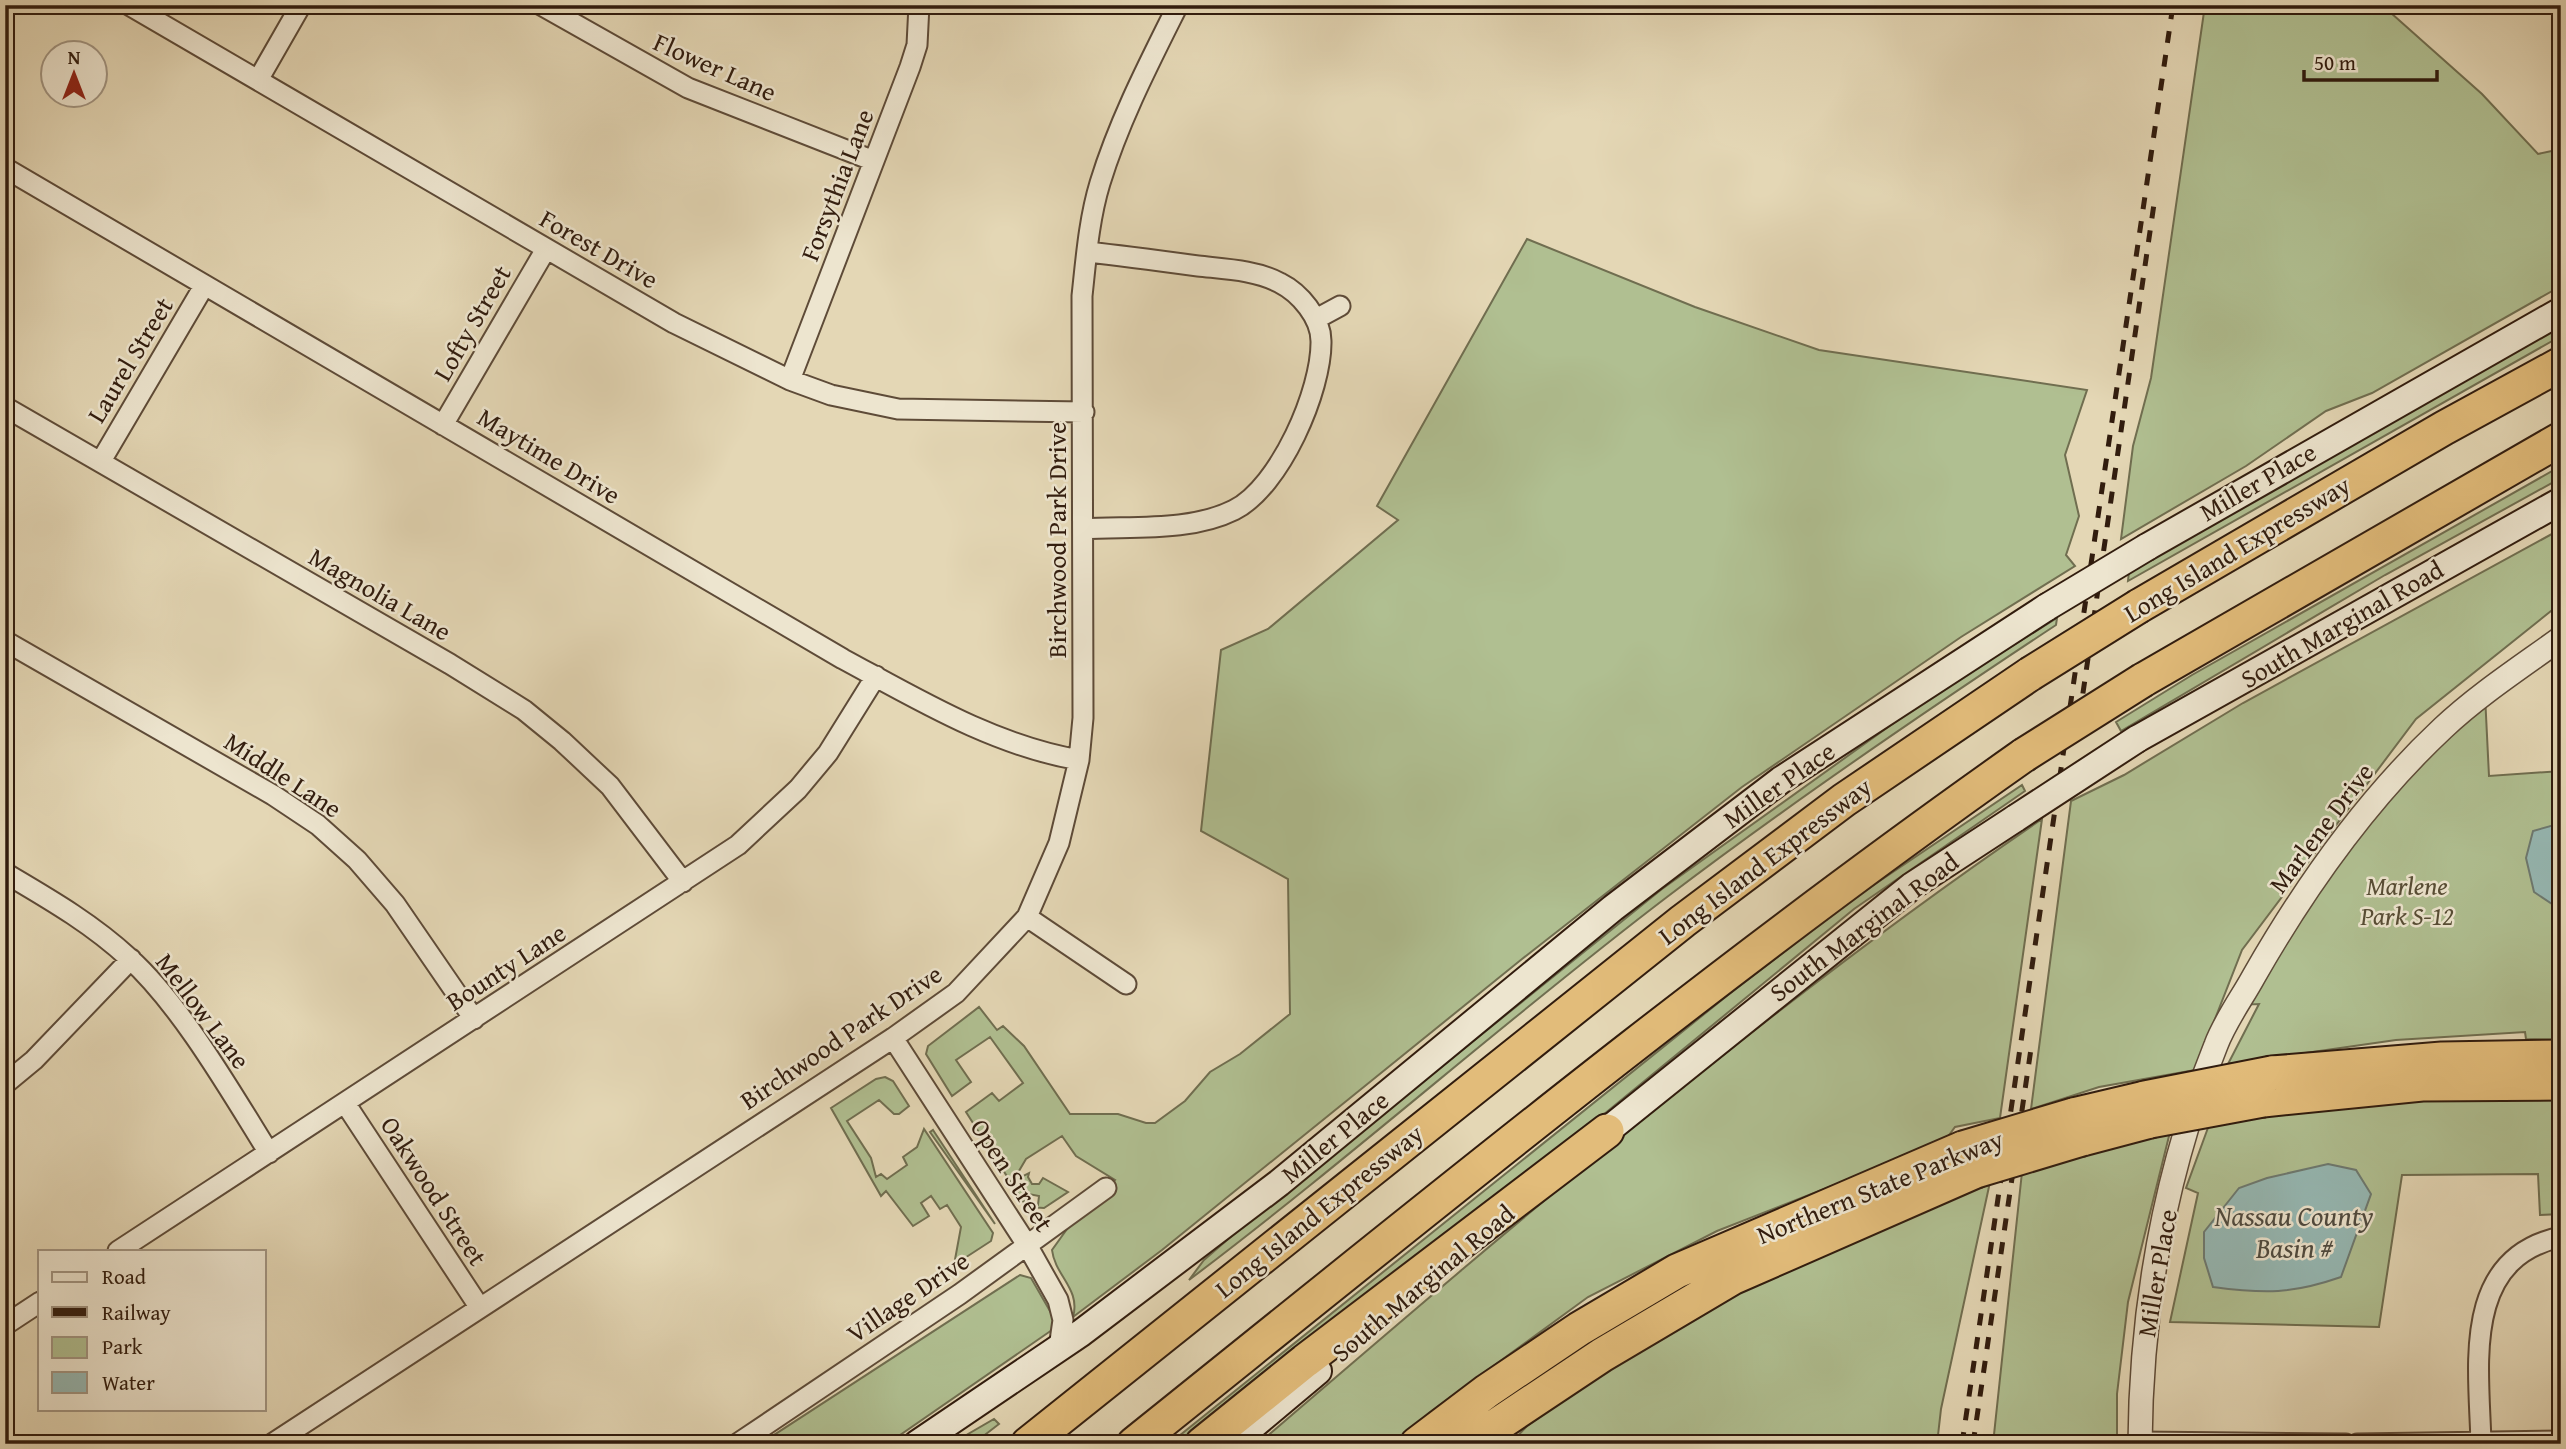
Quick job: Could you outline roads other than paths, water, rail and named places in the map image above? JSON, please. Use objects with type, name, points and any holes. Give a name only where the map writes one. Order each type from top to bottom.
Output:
[{"type":"highway","name":"Long Island Expressway","points":[[1028,1444],[1683,921],[1844,800],[2030,674],[2139,606],[2409,448],[2561,364]]},
{"type":"highway","points":[[1134,1444],[1724,973],[1869,864],[2024,755],[2143,680],[2561,439]]},
{"type":"highway","name":"Northern State Parkway","points":[[1417,1444],[1487,1391],[1578,1329],[1676,1271],[1969,1159],[2078,1127],[2268,1086],[2442,1059],[2561,1057]]},
{"type":"highway","name":"Northern State Parkway","points":[[2268,1086],[2561,1083]]},
{"type":"highway","points":[[1202,1444],[1305,1361],[1607,1130]]},
{"type":"highway","name":"Northern State Parkway","points":[[1462,1444],[1491,1434],[1602,1355],[1732,1278],[1969,1159]]},
{"type":"highway","points":[[1020,1444],[1075,1406]]},
{"type":"main road","name":"Miller Place","points":[[917,1444],[1059,1348],[1279,1183],[1681,854],[1781,780],[2047,607],[2561,311]]},
{"type":"main road","name":"South Marginal Road","points":[[1231,1444],[1607,1130],[1902,894],[2137,739],[2561,501]]},
{"type":"street","name":"Forest Drive","points":[[129,5],[674,323],[790,380],[831,395],[898,409],[1084,412]]},
{"type":"street","points":[[258,80],[302,5]]},
{"type":"street","name":"Flower Lane","points":[[541,5],[688,88],[874,161]]},
{"type":"street","name":"Forsythia Lane","points":[[790,380],[914,56],[919,5]]},
{"type":"street","name":"Birchwood Park Drive","points":[[272,1444],[893,1038],[956,993],[1027,917],[1059,843],[1079,760],[1083,718],[1082,296],[1087,251],[1099,185],[1122,123],[1178,5]]},
{"type":"street","name":"Maytime Drive","points":[[5,168],[876,677],[949,716],[1007,741],[1047,754],[1079,760]]},
{"type":"street","name":"Lofty Street","points":[[443,425],[546,249]]},
{"type":"street","points":[[1083,529],[1204,523],[1248,500],[1265,485],[1283,456],[1317,376],[1321,339],[1316,319],[1305,303],[1280,283],[1249,272],[1087,251]]},
{"type":"street","name":"Laurel Street","points":[[101,461],[204,286]]},
{"type":"street","points":[[1316,319],[1340,306]]},
{"type":"street","name":"Magnolia Lane","points":[[5,407],[524,710],[610,786],[683,883]]},
{"type":"street","name":"Marlene Drive","points":[[2195,1105],[2217,1043],[2283,927],[2339,843],[2395,776],[2445,726],[2561,638]]},
{"type":"street","name":"Middle Lane","points":[[5,641],[273,795],[318,825],[357,860],[395,904],[474,1019]]},
{"type":"street","name":"Bounty Lane","points":[[120,1250],[738,845],[798,789],[828,753],[876,677]]},
{"type":"street","name":"Mellow Lane","points":[[5,873],[66,909],[131,959],[168,1000],[269,1153]]},
{"type":"street","points":[[1027,917],[1126,984]]},
{"type":"street","points":[[5,1084],[34,1060],[131,959]]},
{"type":"street","name":"Open Street","points":[[893,1038],[1027,1245],[1058,1300],[1063,1320],[1059,1348]]},
{"type":"street","name":"Oakwood Street","points":[[345,1103],[480,1308]]},
{"type":"street","name":"Miller Place","points":[[2140,1443],[2141,1368],[2152,1274],[2195,1105]]},
{"type":"street","name":"Village Drive","points":[[737,1444],[1106,1188]]},
{"type":"street","points":[[2481,1443],[2478,1341],[2483,1308],[2508,1265],[2540,1242],[2561,1237]]},
{"type":"street","points":[[5,1325],[38,1303]]},
{"type":"street","points":[[2357,1444],[2561,1441]]},
{"type":"street","points":[[2140,1443],[2346,1444]]},
{"type":"water","points":[[2554,825],[2561,832],[2561,910],[2534,892],[2526,858],[2533,831]]},
{"type":"water","name":"Nassau County Basin #","points":[[2328,1164],[2356,1170],[2371,1194],[2341,1277],[2308,1287],[2278,1291],[2213,1287],[2204,1258],[2204,1232],[2239,1188],[2267,1178]]},
{"type":"railway","points":[[1962,1444],[2173,5]]},
{"type":"railway","points":[[2076,741],[2154,204]]},
{"type":"railway","points":[[1973,1444],[2032,1042]]},
{"type":"park label","name":"Marlene Park S-12","points":[[2407,900]]}]
